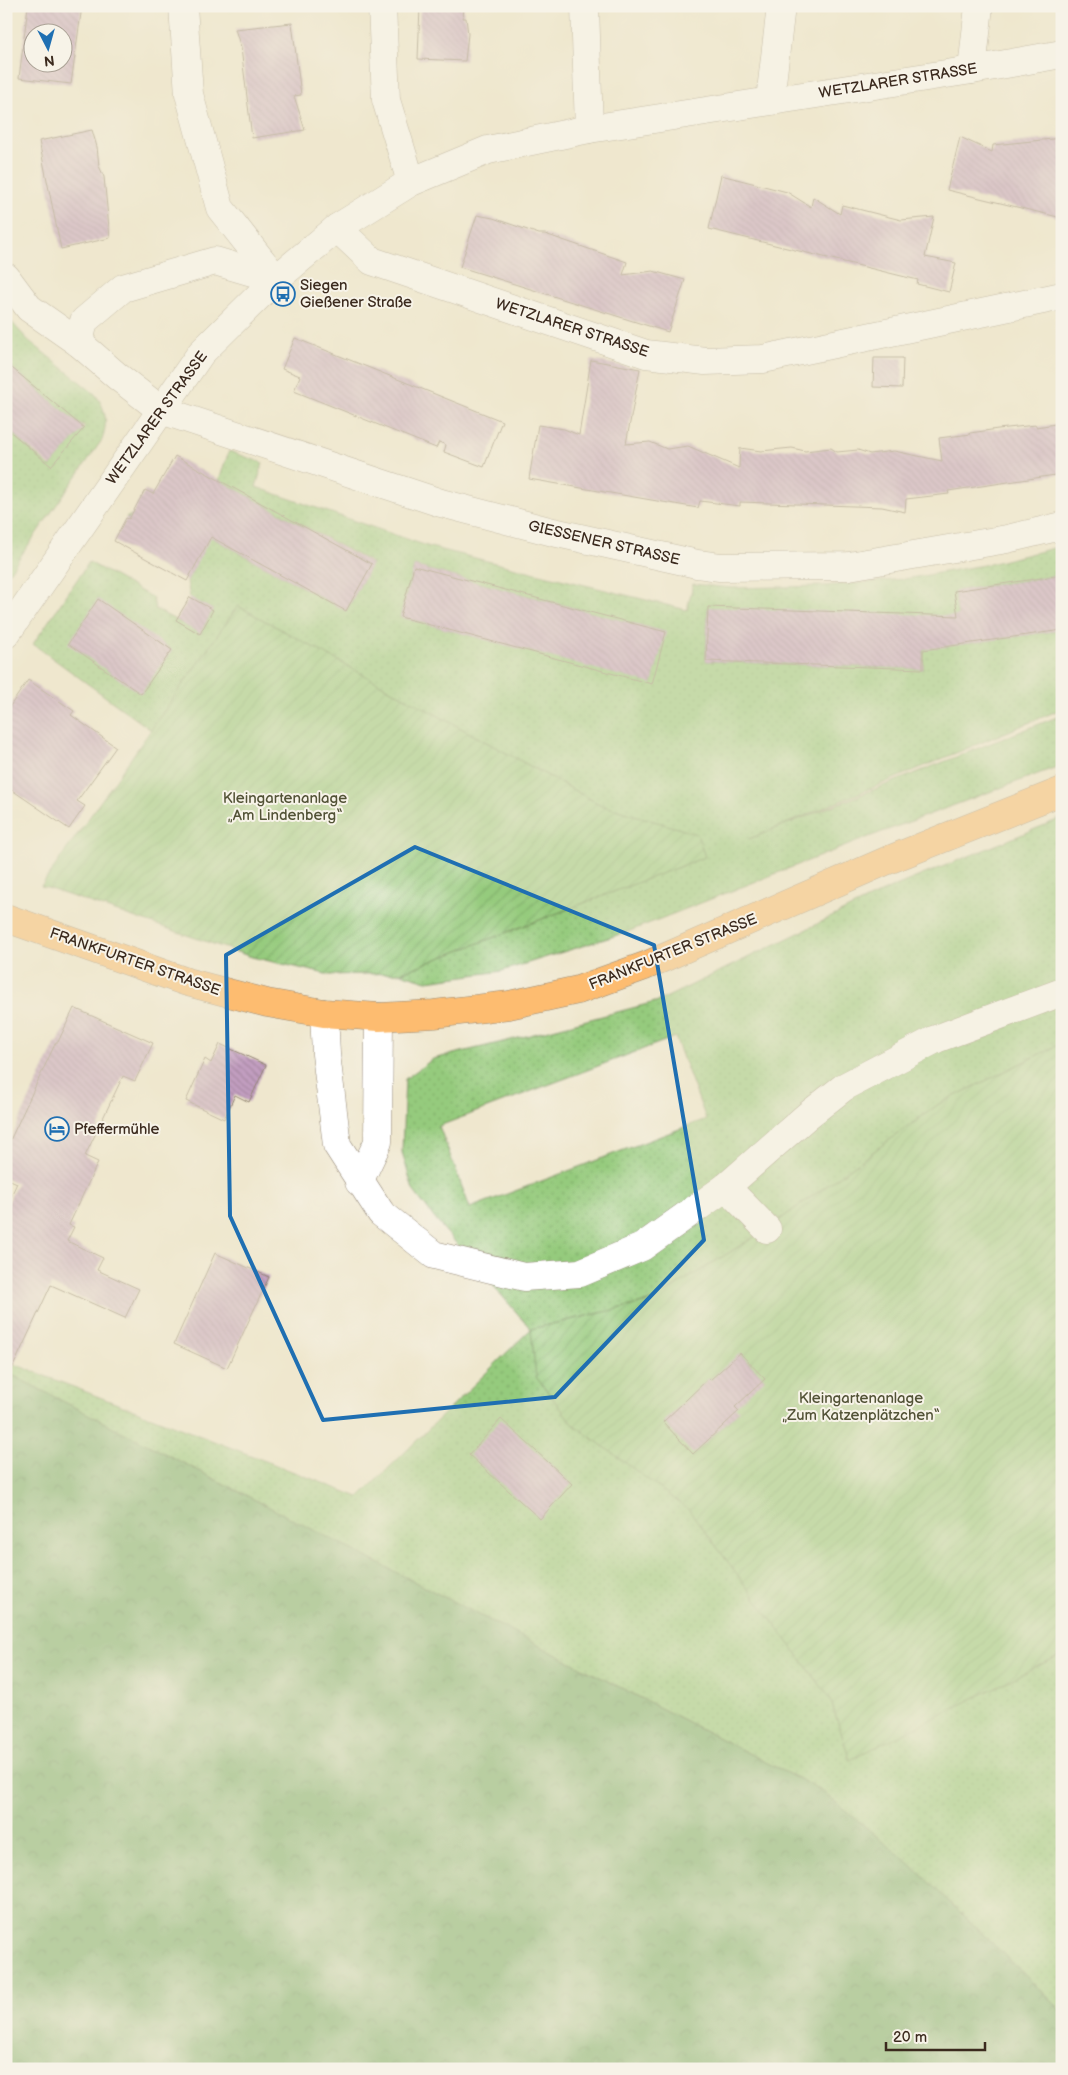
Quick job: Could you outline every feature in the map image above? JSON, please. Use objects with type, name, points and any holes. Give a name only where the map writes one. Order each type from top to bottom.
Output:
[{"type":"main road","name":"FRANKFURTER STRASSE","points":[[6,918],[187,982],[267,1003],[324,1013],[379,1017],[434,1014],[509,1006],[578,990],[645,966],[886,861],[1062,791]]},
{"type":"street","points":[[183,6],[189,94],[220,208],[276,279]]},
{"type":"street","points":[[382,6],[386,100],[411,182]]},
{"type":"street","points":[[585,6],[589,129]]},
{"type":"street","points":[[770,100],[781,6]]},
{"type":"street","points":[[972,70],[979,6]]},
{"type":"street","name":"WETZLARER STRASSE","points":[[6,634],[202,353],[276,279],[337,228],[411,182],[488,150],[589,129],[972,70],[1062,54]]},
{"type":"street","name":"WETZLARER STRASSE","points":[[337,228],[372,261],[646,354],[705,361],[763,359],[1062,296]]},
{"type":"street","points":[[79,343],[84,321],[123,288],[216,261],[276,279]]},
{"type":"street","name":"GIESSENER STRASSE","points":[[6,277],[30,308],[79,343],[117,376],[161,410],[441,503],[553,532],[697,564],[720,567],[849,566],[1008,539],[1062,526]]},
{"type":"street","points":[[324,1013],[326,1054],[337,1145],[359,1182],[381,1212],[434,1255],[524,1278],[580,1273],[642,1247],[726,1187],[807,1116],[844,1087],[936,1039],[1062,992]]},
{"type":"street","points":[[359,1182],[378,1142],[379,1017]]},
{"type":"street","points":[[726,1187],[767,1229]]},
{"type":"highlighted area","points":[[415,847],[654,945],[704,1240],[555,1397],[323,1420],[230,1216],[226,955]]},
{"type":"green space","points":[[6,316],[28,340],[95,394],[104,410],[105,427],[102,440],[6,577],[6,428],[50,467],[85,426],[83,424],[82,426],[6,363]]},
{"type":"green space","points":[[229,451],[263,463],[256,487],[430,547],[687,610],[693,584],[732,588],[823,586],[905,579],[989,564],[1062,546],[1062,575],[954,591],[962,644],[1062,630],[1062,709],[749,839],[1062,715],[1062,765],[874,835],[627,932],[502,971],[427,981],[400,973],[704,857],[697,835],[601,805],[238,606],[151,730],[33,644],[89,562],[153,598],[155,609],[200,633],[213,610],[190,598],[187,581],[199,557],[126,518],[131,515],[186,545],[196,529],[346,611],[372,563],[219,480]],"holes":[[[414,566],[665,632],[652,683],[400,617]],[[708,608],[925,616],[923,669],[706,661]]]},
{"type":"green space","name":"Kleingartenanlage „Am Lindenberg“","points":[[238,606],[601,805],[697,834],[705,857],[400,973],[330,975],[252,957],[41,886]]},
{"type":"green space","points":[[1062,818],[1062,1043],[939,1104],[767,1229],[652,1301],[531,1329],[435,1219],[413,1190],[402,1152],[405,1079],[433,1059],[659,1001],[893,887]],"holes":[[[675,1037],[706,1119],[470,1208],[439,1126]]]},
{"type":"green space","name":"Kleingartenanlage „Zum Katzenplätzchen“","points":[[1062,1043],[1062,1654],[850,1760],[830,1698],[689,1510],[573,1424],[536,1377],[531,1329],[652,1301],[767,1229],[939,1104]]},
{"type":"green space","points":[[531,1329],[573,1424],[689,1509],[830,1698],[850,1759],[1062,1654],[1062,2011],[908,1862],[822,1791],[6,1372],[6,1361],[359,1497]]},
{"type":"green space","points":[[6,1372],[822,1791],[908,1862],[1062,2011],[1062,2069],[6,2069]]},
{"type":"building","points":[[28,6],[82,6],[71,84],[19,78],[22,54],[22,72],[72,72],[72,22],[26,22]]},
{"type":"building","points":[[420,6],[464,6],[463,18],[466,18],[468,34],[465,61],[418,59]]},
{"type":"building","points":[[292,23],[301,95],[294,96],[305,130],[252,138],[241,48],[235,29]]},
{"type":"building","points":[[92,130],[97,147],[99,166],[104,177],[110,238],[61,249],[39,141]]},
{"type":"building","points":[[960,137],[992,152],[993,145],[1062,138],[1062,218],[947,190]]},
{"type":"building","points":[[721,175],[787,192],[811,207],[813,197],[840,214],[842,205],[901,220],[934,217],[925,257],[956,263],[949,292],[917,284],[918,280],[709,229]]},
{"type":"building","points":[[477,215],[493,218],[539,234],[545,234],[627,262],[623,275],[653,271],[685,280],[668,332],[460,267]]},
{"type":"building","points":[[295,338],[502,421],[484,467],[444,452],[446,445],[439,442],[436,448],[294,391],[300,376],[282,369]]},
{"type":"building","points":[[874,358],[903,358],[902,388],[873,387]]},
{"type":"building","points":[[591,360],[640,369],[626,444],[650,442],[667,449],[688,446],[739,468],[740,448],[761,451],[792,448],[805,451],[831,448],[837,452],[858,450],[870,454],[894,451],[942,461],[939,438],[998,429],[1036,425],[1036,427],[1062,423],[1062,474],[948,491],[949,494],[906,499],[905,512],[882,507],[740,502],[740,506],[700,501],[698,508],[529,479],[538,425],[564,429],[579,435]]},
{"type":"building","points":[[6,363],[84,428],[51,466],[6,428]]},
{"type":"building","points":[[175,456],[372,564],[346,611],[211,537],[187,581],[114,541],[126,518],[129,519],[145,490],[153,494]]},
{"type":"building","points":[[414,566],[666,632],[652,684],[400,617]]},
{"type":"building","points":[[1062,575],[1062,630],[923,650],[923,669],[706,661],[708,607],[958,616],[954,591]]},
{"type":"building","points":[[190,597],[213,610],[200,634],[176,620]]},
{"type":"building","points":[[98,599],[172,650],[141,694],[68,644]]},
{"type":"building","points":[[28,680],[74,711],[71,715],[116,747],[77,801],[85,806],[69,829],[6,786],[6,712]]},
{"type":"building","name":"Pfeffermühle","points":[[74,1008],[153,1043],[135,1081],[123,1076],[85,1156],[98,1162],[69,1225],[74,1227],[67,1241],[103,1258],[97,1270],[139,1289],[125,1318],[51,1285],[6,1382],[6,1207],[17,1183],[6,1178],[6,1149]]},
{"type":"building","points":[[220,1044],[266,1065],[249,1102],[235,1095],[224,1119],[186,1101],[205,1059],[211,1063]]},
{"type":"building","points":[[215,1253],[269,1277],[227,1368],[174,1344]]},
{"type":"building","points":[[740,1353],[765,1379],[735,1407],[739,1411],[693,1454],[663,1422],[709,1378],[710,1380]]},
{"type":"building","points":[[501,1419],[572,1484],[540,1519],[469,1455]]},
{"type":"place","name":"Siegen Gießener Straße","points":[[283,294]]},
{"type":"place","name":"Pfeffermühle","points":[[57,1129]]}]
